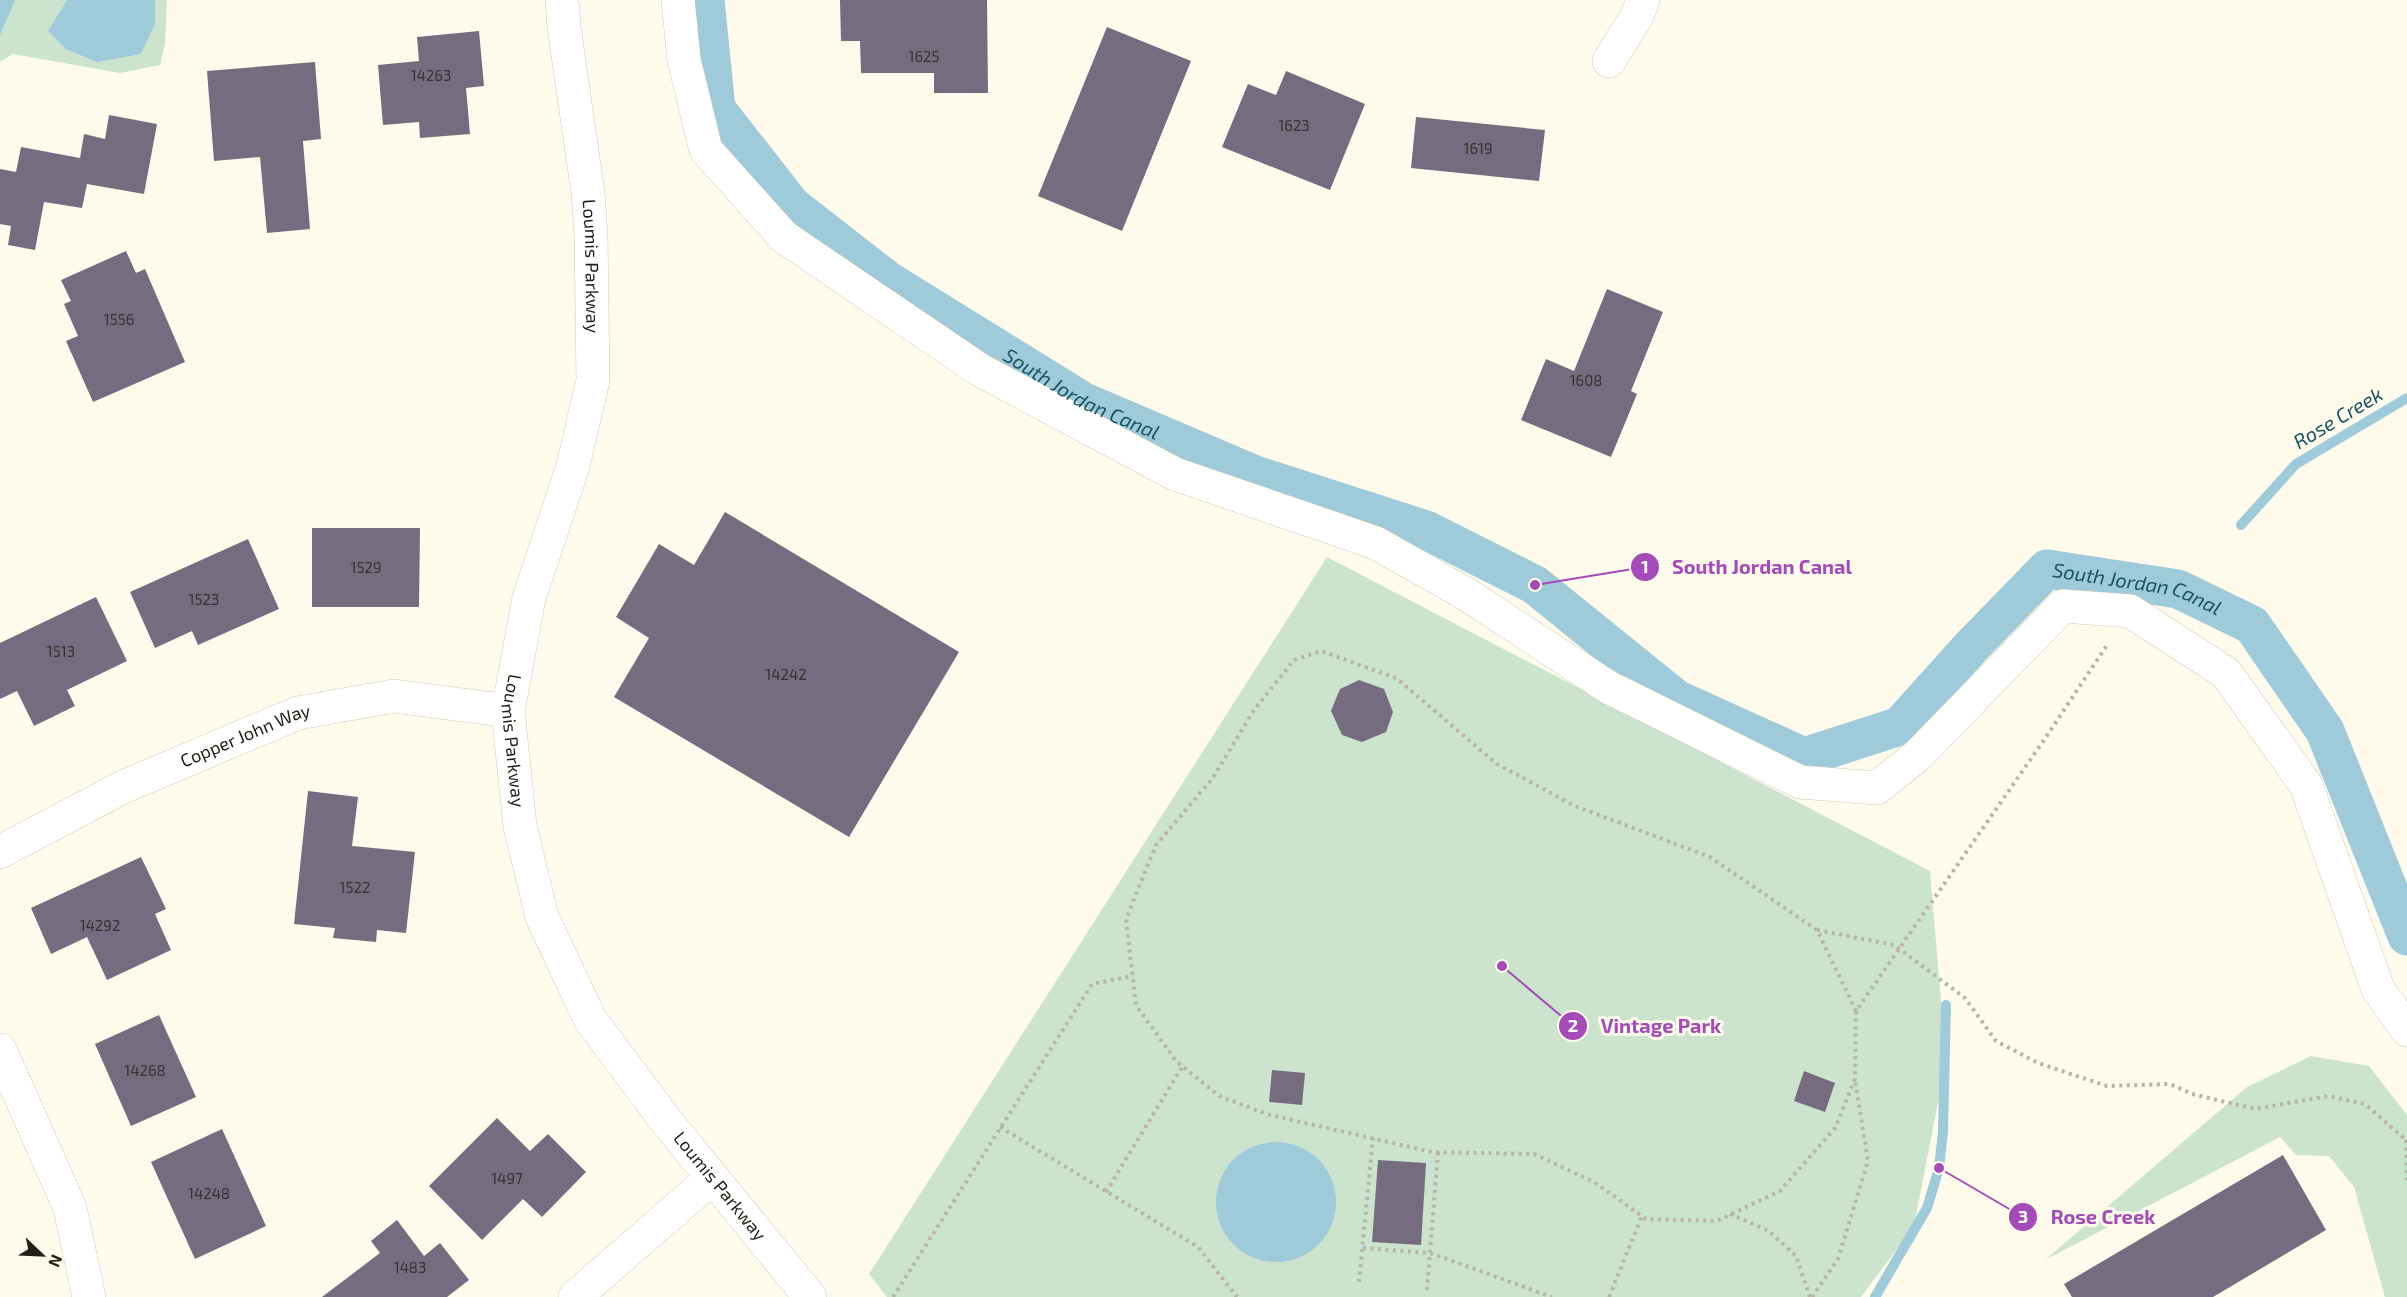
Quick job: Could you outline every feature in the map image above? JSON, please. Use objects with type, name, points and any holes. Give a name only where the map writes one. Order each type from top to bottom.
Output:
[{"type":"street","name":"Loumis Parkway","points":[[562,0],[588,194],[591,235],[593,380],[573,466],[529,598],[508,711],[520,826],[542,917],[590,1019],[667,1122],[810,1297]]},
{"type":"street","points":[[678,0],[684,60],[706,150],[784,237],[990,375],[1175,474],[1376,543],[1466,594],[1608,687],[1800,782],[1876,788],[1918,755],[2063,606],[2130,611],[2226,673],[2306,785],[2379,989],[2407,1030]]},
{"type":"street","points":[[1609,61],[1637,16],[1643,0]]},
{"type":"street","name":"Copper John Way","points":[[0,852],[123,787],[298,714],[394,696],[508,711]]},
{"type":"street","points":[[0,1050],[70,1208],[89,1297]]},
{"type":"street","points":[[575,1297],[712,1178]]},
{"type":"path","points":[[1856,1011],[2044,740],[2130,611]]},
{"type":"path","points":[[1855,1079],[1835,1128],[1780,1191],[1717,1221],[1646,1219],[1594,1182],[1534,1154],[1438,1152],[1270,1115],[1219,1096],[1176,1061],[1137,1005],[1126,919],[1156,845],[1212,779],[1254,710],[1294,660],[1321,651],[1396,678],[1497,764],[1575,806],[1710,856],[1817,930],[1894,945],[1965,998],[1995,1041],[2038,1063],[2107,1086],[2170,1084],[2192,1094],[2255,1109],[2328,1096],[2365,1104],[2407,1140],[2407,1182]]},
{"type":"path","points":[[1811,1297],[1838,1259],[1868,1161],[1855,1079],[1856,1011],[1817,930]]},
{"type":"path","points":[[892,1297],[1092,984],[1133,976]]},
{"type":"path","points":[[1106,1192],[1182,1067]]},
{"type":"path","points":[[1000,1127],[1198,1247],[1237,1297]]},
{"type":"path","points":[[1359,1282],[1373,1138]]},
{"type":"path","points":[[1427,1290],[1438,1152]]},
{"type":"path","points":[[1730,1214],[1769,1231],[1796,1256],[1811,1297]]},
{"type":"path","points":[[1609,1297],[1642,1216]]},
{"type":"path","points":[[1363,1248],[1430,1253],[1552,1297]]},
{"type":"green space","points":[[0,0],[167,0],[165,44],[160,65],[120,73],[13,54],[0,62]]},
{"type":"green space","points":[[1327,557],[1930,871],[1946,1061],[1914,1226],[1861,1297],[887,1297],[869,1274]]},
{"type":"green space","points":[[2311,1056],[2369,1066],[2407,1115],[2407,1297],[2385,1297],[2354,1187],[2329,1156],[2296,1155],[2280,1137],[2045,1260],[2247,1087]]},
{"type":"water","points":[[0,0],[15,0],[0,35]]},
{"type":"water","points":[[67,0],[155,0],[155,24],[141,54],[97,62],[66,49],[48,31]]},
{"type":"water","points":[[1276,1142],[1299,1146],[1319,1159],[1332,1179],[1336,1202],[1332,1225],[1319,1245],[1299,1258],[1276,1262],[1253,1258],[1233,1245],[1220,1225],[1216,1202],[1220,1179],[1233,1159],[1253,1146]]},
{"type":"building","points":[[840,0],[987,0],[988,93],[934,93],[934,73],[861,73],[860,41],[841,41]]},
{"type":"building","points":[[1107,27],[1191,61],[1122,231],[1038,196]]},
{"type":"building","points":[[479,31],[484,86],[466,88],[470,134],[420,138],[419,122],[383,125],[378,65],[419,61],[417,37]]},
{"type":"building","points":[[315,62],[321,139],[303,141],[310,229],[267,233],[260,157],[214,161],[207,71]]},
{"type":"building","points":[[1286,71],[1365,104],[1330,190],[1222,147],[1248,84],[1276,95]]},
{"type":"building","points":[[109,115],[157,124],[144,194],[87,184],[82,208],[44,202],[35,250],[8,245],[11,226],[0,224],[0,169],[16,172],[21,147],[80,158],[84,134],[105,139]]},
{"type":"building","points":[[1416,117],[1545,130],[1539,181],[1411,168]]},
{"type":"building","points":[[126,251],[136,273],[145,269],[185,362],[93,402],[66,341],[78,336],[64,304],[71,301],[61,280]]},
{"type":"building","points":[[1607,289],[1663,312],[1631,391],[1637,394],[1611,457],[1521,420],[1546,359],[1574,371]]},
{"type":"building","points":[[725,512],[959,652],[849,837],[614,697],[649,638],[616,617],[659,544],[694,565]]},
{"type":"building","points":[[312,528],[420,528],[419,607],[312,607]]},
{"type":"building","points":[[248,539],[279,609],[198,645],[192,631],[155,648],[130,592]]},
{"type":"building","points":[[96,597],[127,661],[67,690],[75,706],[34,726],[17,691],[0,699],[0,643]]},
{"type":"building","points":[[1359,680],[1384,689],[1393,712],[1386,732],[1362,742],[1342,735],[1331,711],[1340,689]]},
{"type":"building","points":[[308,791],[358,797],[352,846],[415,852],[406,933],[377,930],[376,942],[333,938],[335,928],[294,924]]},
{"type":"building","points":[[141,857],[166,909],[155,914],[171,950],[107,980],[87,937],[51,954],[31,908]]},
{"type":"building","points":[[159,1015],[196,1097],[131,1126],[95,1044]]},
{"type":"building","points":[[1272,1070],[1305,1073],[1302,1105],[1269,1102]]},
{"type":"building","points":[[1804,1071],[1835,1083],[1825,1112],[1794,1101]]},
{"type":"building","points":[[497,1118],[530,1151],[548,1134],[586,1172],[542,1217],[523,1199],[482,1240],[429,1186]]},
{"type":"building","points":[[222,1129],[266,1226],[195,1259],[151,1162]]},
{"type":"building","points":[[2283,1155],[2326,1230],[2213,1297],[2072,1297],[2064,1284]]},
{"type":"building","points":[[1378,1160],[1426,1163],[1421,1245],[1372,1242]]},
{"type":"building","points":[[397,1220],[424,1256],[440,1243],[469,1280],[447,1297],[322,1297],[380,1253],[371,1241]]},
{"type":"waterway","name":"South Jordan Canal","points":[[705,0],[716,109],[792,206],[887,280],[1084,402],[1255,475],[1426,530],[1535,585],[1676,699],[1804,757],[1900,726],[1971,647],[2047,569],[2178,589],[2252,625],[2325,731],[2407,936]]},
{"type":"waterway","name":"Rose Creek","points":[[2241,525],[2296,464],[2407,398]]},
{"type":"waterway","name":"Rose Creek","points":[[1875,1297],[1927,1208],[1939,1168],[1943,1132],[1946,1005]]},
{"type":"place","name":"South Jordan Canal","points":[[1535,585]]},
{"type":"place","name":"Vintage Park","points":[[1502,966]]},
{"type":"place","name":"Rose Creek","points":[[1939,1168]]}]
